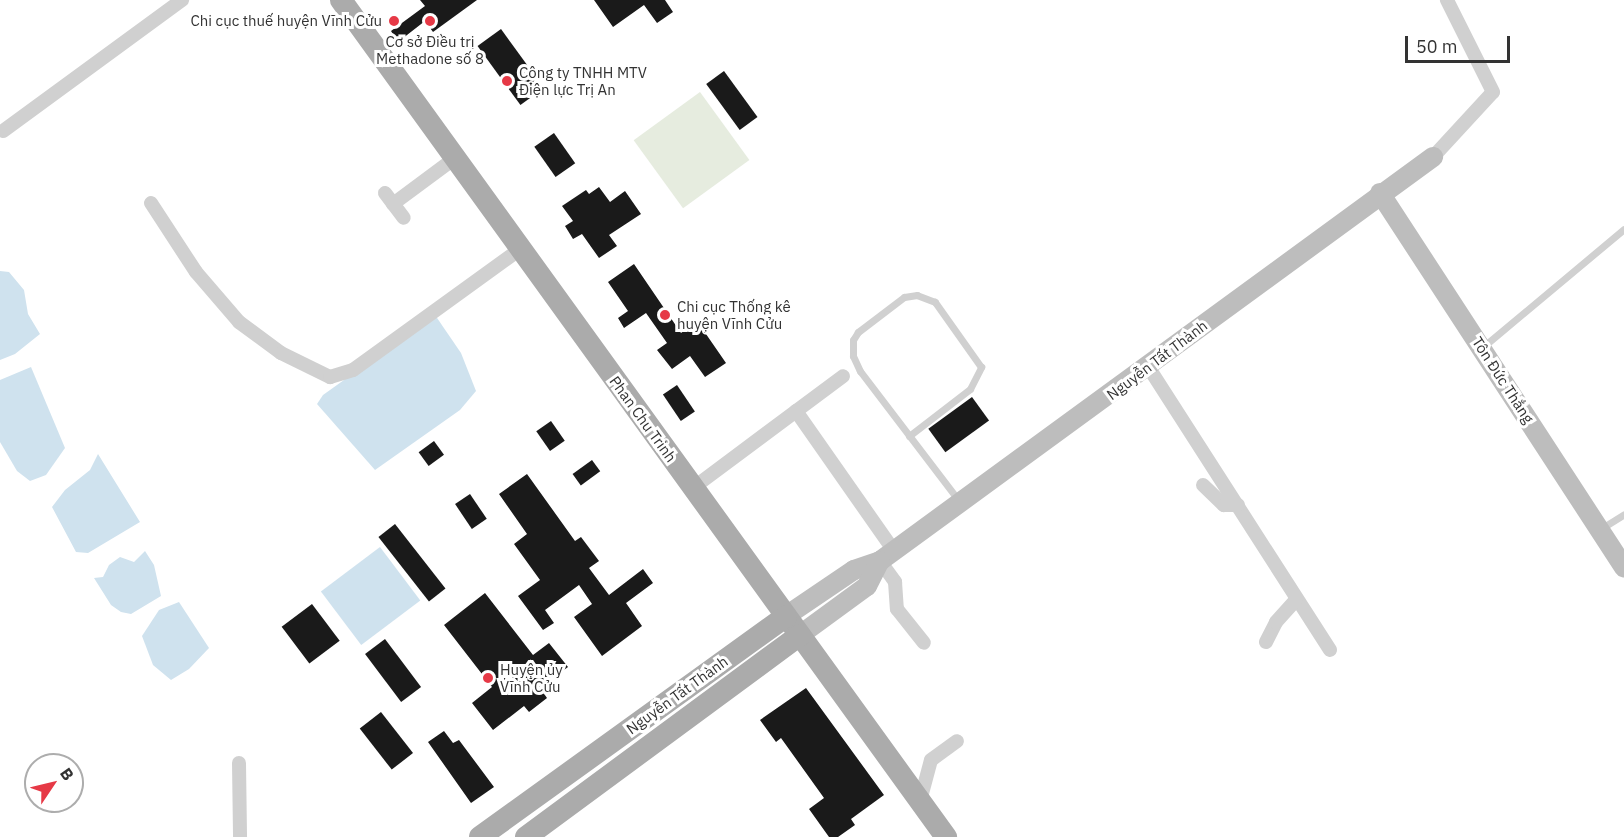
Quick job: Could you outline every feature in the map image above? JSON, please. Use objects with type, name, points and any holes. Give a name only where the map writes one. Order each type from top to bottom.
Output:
[{"type":"main road","name":"Phan Chu Trinh","points":[[341,0],[946,837]]},
{"type":"main road","name":"Nguyễn Tất Thành","points":[[480,837],[518,813],[786,616],[854,570],[887,556],[1149,368],[1246,290],[1434,157]]},
{"type":"main road","name":"Tôn Đức Thắng","points":[[1380,194],[1624,567]]},
{"type":"main road","name":"Nguyễn Tất Thành","points":[[529,835],[867,586],[887,556]]},
{"type":"main road","points":[[518,813],[529,835]]},
{"type":"street","points":[[3,131],[182,0]]},
{"type":"street","points":[[1434,157],[1493,92],[1447,0]]},
{"type":"street","points":[[404,218],[389,199],[455,158]]},
{"type":"street","points":[[151,203],[196,272],[239,322],[290,359],[330,377],[353,370],[520,249]]},
{"type":"street","points":[[1149,368],[1330,650]]},
{"type":"street","points":[[693,488],[843,376]]},
{"type":"street","points":[[796,411],[887,556],[895,582],[897,609],[924,643]]},
{"type":"street","points":[[1203,485],[1224,506],[1238,505]]},
{"type":"street","points":[[1266,642],[1276,622],[1296,600]]},
{"type":"street","points":[[920,801],[930,760],[957,741]]},
{"type":"street","points":[[238,763],[240,837]]},
{"type":"lane","points":[[1482,347],[1624,229]]},
{"type":"lane","points":[[909,436],[970,389],[981,367],[935,302],[917,295],[904,297],[858,332],[852,346],[860,371],[909,436],[961,503]]},
{"type":"lane","points":[[1599,529],[1624,514]]},
{"type":"shaded area","points":[[700,92],[749,160],[683,208],[634,140]]},
{"type":"water","points":[[0,271],[9,272],[24,290],[28,314],[40,334],[15,354],[0,360]]},
{"type":"water","points":[[435,315],[461,353],[476,391],[460,410],[375,470],[317,404],[323,395]]},
{"type":"water","points":[[31,367],[65,448],[46,475],[30,481],[17,471],[0,442],[0,380]]},
{"type":"water","points":[[98,454],[140,522],[88,553],[76,552],[52,507],[65,490],[90,470]]},
{"type":"water","points":[[380,547],[420,601],[361,645],[321,592]]},
{"type":"water","points":[[145,551],[154,565],[161,596],[131,614],[121,612],[111,605],[94,578],[103,577],[109,565],[120,557],[134,562]]},
{"type":"water","points":[[179,602],[209,648],[189,669],[171,680],[153,665],[142,636],[159,610]]},
{"type":"building","points":[[420,0],[477,0],[433,32],[425,21],[398,42],[391,31],[425,6]]},
{"type":"building","points":[[594,0],[665,0],[673,12],[657,23],[644,5],[613,27]]},
{"type":"building","points":[[501,29],[544,88],[520,105],[478,46]]},
{"type":"building","points":[[724,71],[758,117],[740,130],[706,84]]},
{"type":"building","points":[[554,133],[575,163],[556,177],[534,147]]},
{"type":"building","points":[[599,187],[610,202],[625,191],[641,214],[609,235],[617,246],[599,258],[582,234],[573,239],[565,226],[573,221],[562,206],[586,190],[589,194]]},
{"type":"building","points":[[634,264],[681,333],[697,321],[726,363],[705,377],[690,356],[672,369],[657,350],[667,343],[646,313],[624,328],[618,318],[628,311],[608,282]]},
{"type":"building","points":[[677,385],[695,412],[681,421],[663,395]]},
{"type":"building","points":[[972,397],[989,420],[945,452],[928,429]]},
{"type":"building","points":[[551,421],[565,441],[550,451],[536,431]]},
{"type":"building","points":[[434,441],[444,455],[429,466],[419,452]]},
{"type":"building","points":[[592,460],[600,471],[581,485],[573,474]]},
{"type":"building","points":[[527,474],[575,541],[581,537],[599,561],[589,568],[609,595],[643,569],[653,583],[626,603],[642,626],[602,656],[574,617],[592,604],[579,585],[545,610],[554,623],[543,630],[518,596],[540,580],[514,544],[527,534],[499,494]]},
{"type":"building","points":[[470,494],[487,519],[472,529],[455,504]]},
{"type":"building","points":[[395,524],[445,589],[429,602],[378,537]]},
{"type":"building","points":[[485,593],[533,655],[549,643],[568,667],[540,688],[547,698],[529,712],[524,706],[493,730],[472,703],[492,687],[444,625]]},
{"type":"building","points":[[312,604],[340,641],[309,664],[282,627]]},
{"type":"building","points":[[385,639],[421,687],[401,702],[365,654]]},
{"type":"building","points":[[806,688],[884,795],[851,819],[855,825],[838,837],[829,837],[809,809],[824,798],[781,738],[776,742],[760,720]]},
{"type":"building","points":[[381,712],[413,753],[392,770],[360,729]]},
{"type":"building","points":[[444,731],[453,743],[459,740],[494,787],[471,803],[428,742]]},
{"type":"place","name":"Chi cục thuế huyện Vĩnh Cửu","points":[[394,21]]},
{"type":"place","name":"Cơ sở Điều trị Methadone số 8","points":[[430,21]]},
{"type":"place","name":"Công ty TNHH MTV Điện lực Trị An","points":[[507,81]]},
{"type":"place","name":"Chi cục Thống kê huyện Vĩnh Cửu","points":[[665,315]]},
{"type":"place","name":"Huyện ủy Vĩnh Cửu","points":[[488,678]]}]
